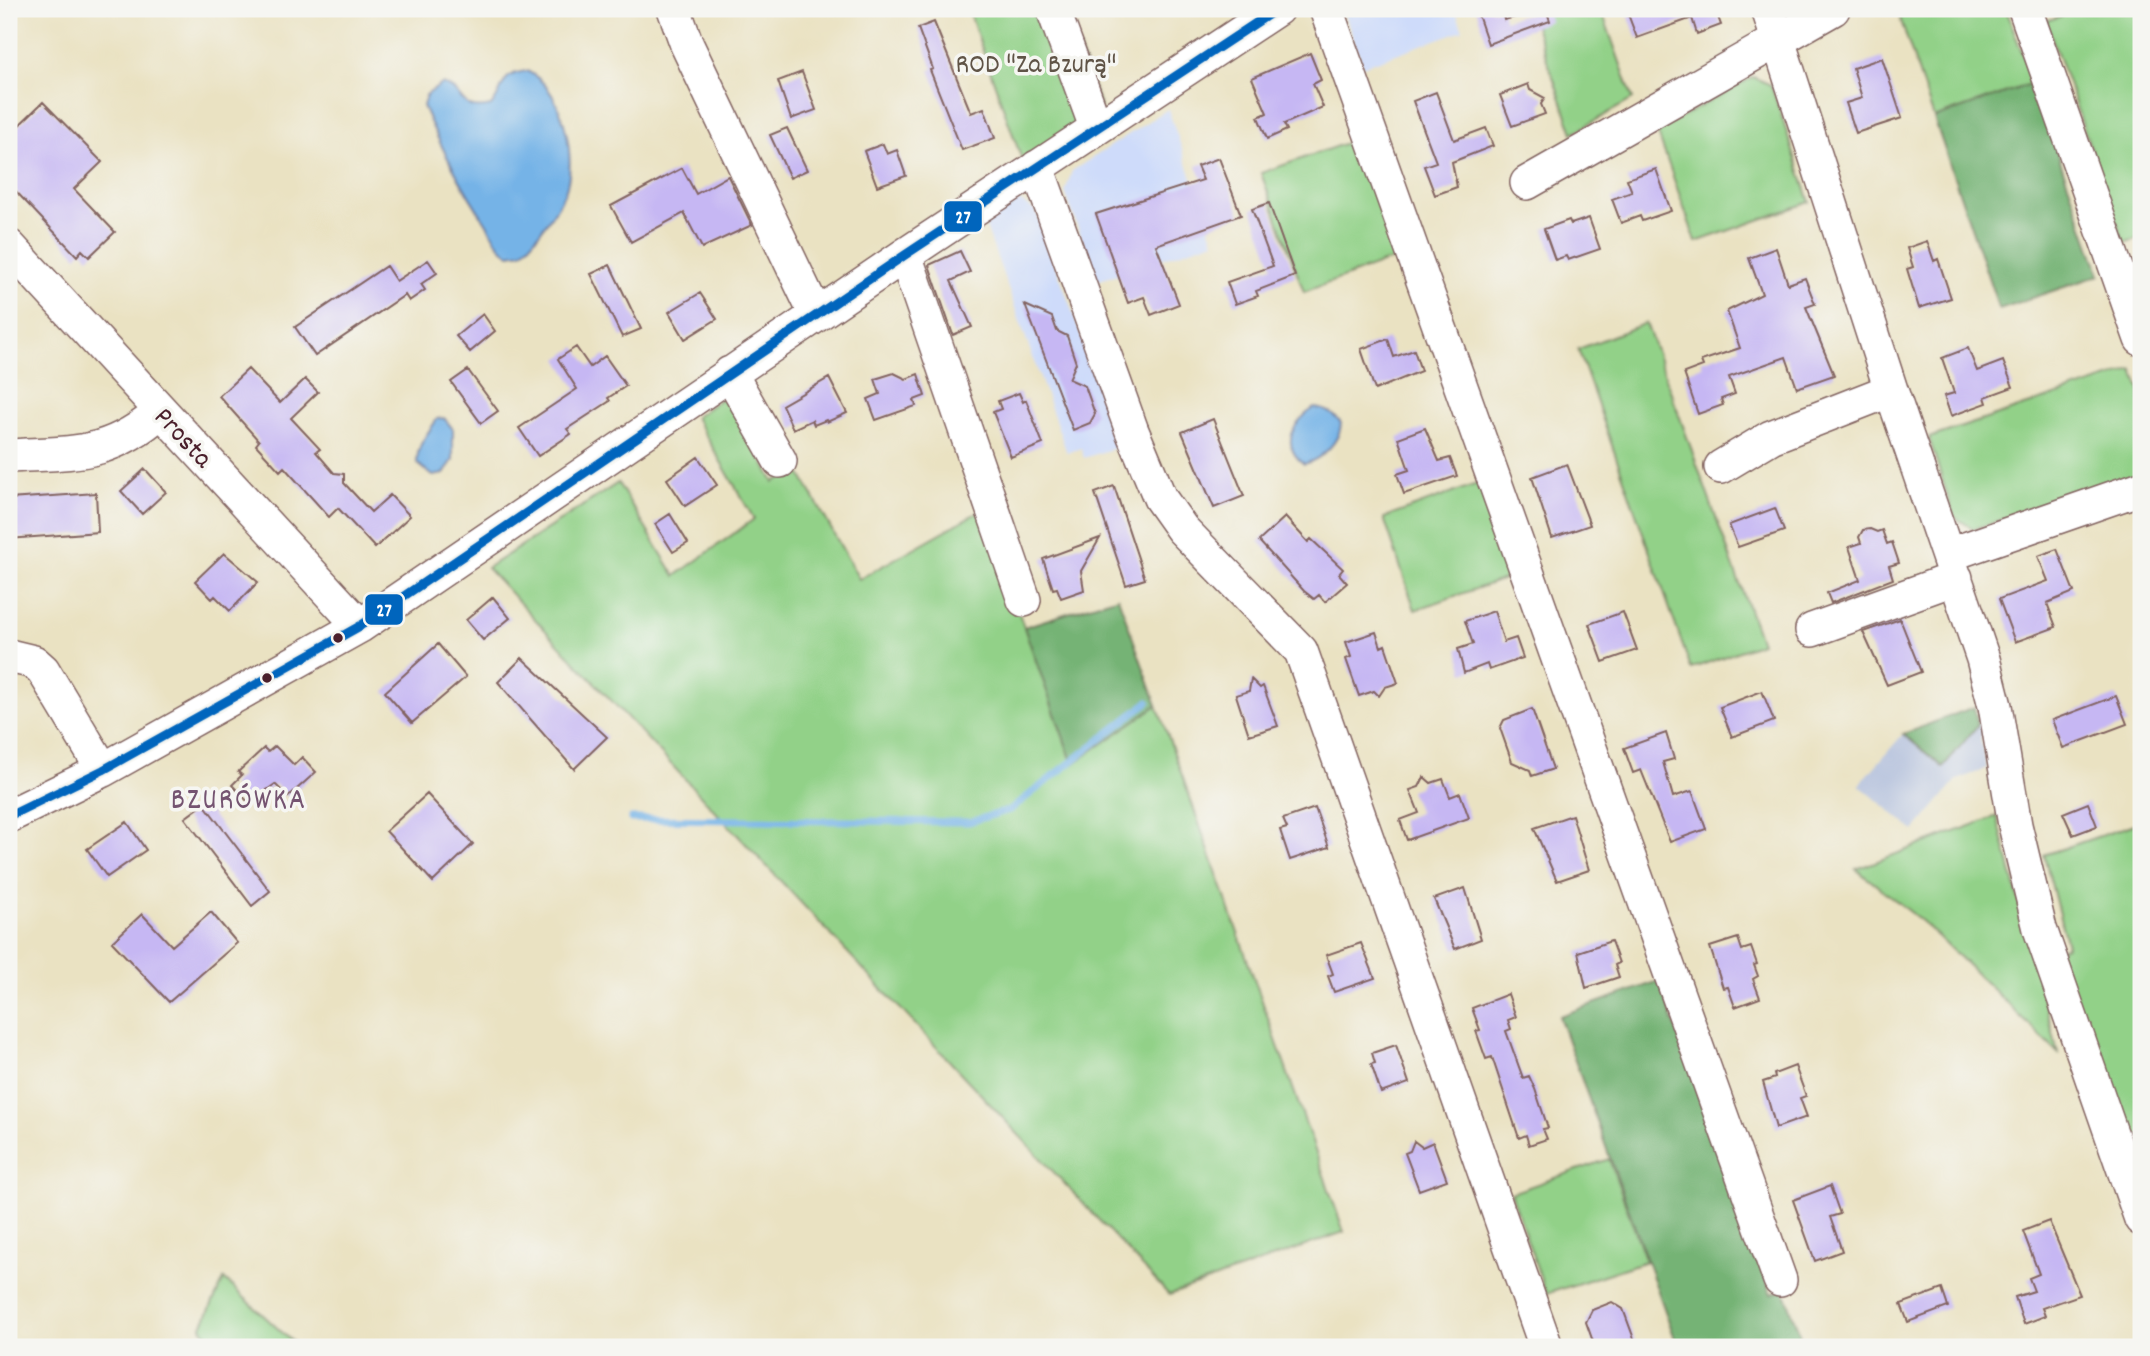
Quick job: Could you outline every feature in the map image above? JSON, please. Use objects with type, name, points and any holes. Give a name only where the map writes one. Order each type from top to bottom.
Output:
[{"type":"street","points":[[674,9],[687,45],[816,315]]},
{"type":"street","points":[[1054,9],[1096,127]]},
{"type":"street","points":[[9,817],[103,770],[360,626],[905,255],[1277,9]]},
{"type":"street","points":[[1326,9],[1780,1280]]},
{"type":"street","points":[[1768,9],[1891,390],[1952,567],[1995,706],[2015,825],[2040,929],[2141,1219]]},
{"type":"street","points":[[1527,183],[1833,9]]},
{"type":"street","points":[[2025,9],[2141,339]]},
{"type":"street","points":[[1037,167],[1132,431],[1160,498],[1182,529],[1301,651],[1546,1347]]},
{"type":"street","name":"Prosta","points":[[9,246],[360,626]]},
{"type":"street","points":[[905,255],[1024,600]]},
{"type":"street","points":[[730,373],[780,461]]},
{"type":"street","points":[[1721,467],[1771,437],[1891,390]]},
{"type":"street","points":[[9,456],[91,452],[115,444],[141,429],[161,411]]},
{"type":"street","points":[[1812,630],[1952,567],[2141,488]]},
{"type":"street","points":[[9,656],[34,662],[43,670],[103,770]]},
{"type":"shaded area","points":[[1343,9],[1455,9],[1463,30],[1363,66]]},
{"type":"shaded area","points":[[1168,109],[1214,241],[1097,281],[1065,192],[1072,171]]},
{"type":"shaded area","points":[[1019,201],[1036,211],[1121,446],[1084,458],[1081,448],[1067,453],[985,224]]},
{"type":"shaded area","points":[[1989,712],[1991,725],[1980,738],[1987,768],[1957,780],[1914,831],[1859,785],[1903,734],[1943,767]]},
{"type":"green space","name":"ROD \"Za Bzurą\"","points":[[968,9],[1065,9],[1101,108],[1022,160]]},
{"type":"green space","points":[[1529,9],[1601,9],[1633,99],[1573,133]]},
{"type":"green space","points":[[1897,9],[2006,9],[2033,83],[1934,118]]},
{"type":"green space","points":[[2082,9],[2141,9],[2141,237],[2124,243],[2046,21]]},
{"type":"green space","points":[[1753,77],[1771,85],[1810,202],[1696,242],[1657,131]]},
{"type":"green space","points":[[2033,83],[2100,275],[1999,309],[1934,118]]},
{"type":"green space","points":[[1360,138],[1402,256],[1304,292],[1261,173]]},
{"type":"green space","points":[[1646,323],[1761,643],[1691,669],[1578,349]]},
{"type":"green space","points":[[2133,370],[2141,392],[2141,473],[1974,529],[1954,517],[1929,438]]},
{"type":"green space","points":[[726,395],[774,482],[798,469],[859,579],[982,510],[1073,764],[1157,705],[1344,1232],[1169,1295],[487,568],[618,483],[675,576],[754,519],[695,417]]},
{"type":"green space","points":[[1482,482],[1516,575],[1415,610],[1384,518]]},
{"type":"green space","points":[[1118,597],[1157,705],[1073,764],[1024,627]]},
{"type":"green space","points":[[1974,707],[1978,725],[1943,767],[1903,734]]},
{"type":"green space","points":[[1997,816],[2058,1053],[1923,922],[1856,869]]},
{"type":"green space","points":[[2141,822],[2141,1196],[2055,951],[2067,946],[2044,855]]},
{"type":"green space","points":[[1659,981],[1771,1294],[1784,1290],[1804,1347],[1678,1347],[1559,1016]]},
{"type":"green space","points":[[1609,1159],[1646,1261],[1546,1294],[1511,1193]]},
{"type":"green space","points":[[224,1279],[298,1347],[218,1347],[201,1328]]},
{"type":"water","points":[[527,71],[539,79],[549,91],[564,122],[568,139],[569,172],[564,194],[548,221],[522,252],[510,254],[498,244],[467,193],[423,106],[426,95],[442,84],[450,87],[472,107],[491,106],[511,75]]},
{"type":"water","points":[[1314,408],[1332,414],[1341,423],[1340,430],[1329,449],[1304,464],[1292,449],[1292,434],[1300,420]]},
{"type":"water","points":[[444,418],[453,429],[453,460],[444,474],[433,476],[417,463],[417,456],[423,440],[437,419]]},
{"type":"building","points":[[1476,9],[1502,9],[1504,20],[1546,9],[1550,21],[1488,44]]},
{"type":"building","points":[[1626,9],[1715,9],[1721,25],[1697,34],[1692,18],[1637,38]]},
{"type":"building","points":[[934,22],[971,113],[984,108],[995,138],[962,150],[930,70],[933,69],[918,28]]},
{"type":"building","points":[[1310,53],[1321,80],[1313,84],[1323,107],[1284,124],[1287,130],[1267,139],[1258,117],[1267,113],[1252,78]]},
{"type":"building","points":[[1882,58],[1902,118],[1856,133],[1846,103],[1862,98],[1853,68]]},
{"type":"building","points":[[802,72],[816,110],[791,119],[778,81]]},
{"type":"building","points":[[1528,84],[1530,90],[1545,98],[1541,104],[1545,114],[1512,126],[1500,95]]},
{"type":"building","points":[[1436,92],[1454,140],[1486,128],[1493,146],[1452,162],[1457,187],[1435,195],[1424,166],[1436,162],[1413,101]]},
{"type":"building","points":[[43,102],[102,162],[74,189],[115,232],[89,257],[82,250],[77,256],[9,184],[9,135]]},
{"type":"building","points":[[787,128],[807,170],[790,178],[770,135]]},
{"type":"building","points":[[883,144],[887,154],[897,150],[906,176],[877,186],[864,151]]},
{"type":"building","points":[[1219,158],[1241,215],[1156,245],[1179,304],[1151,315],[1144,297],[1128,303],[1096,214],[1203,180],[1197,166]]},
{"type":"building","points":[[682,168],[696,194],[728,176],[752,225],[702,248],[684,213],[631,242],[611,206]]},
{"type":"building","points":[[1656,169],[1671,211],[1642,221],[1640,216],[1621,223],[1612,199],[1632,192],[1627,179]]},
{"type":"building","points":[[1269,203],[1295,276],[1256,291],[1258,296],[1235,304],[1227,282],[1273,266],[1252,209]]},
{"type":"building","points":[[1589,218],[1600,249],[1568,260],[1566,256],[1555,260],[1544,229],[1569,220],[1571,224]]},
{"type":"building","points":[[1927,241],[1934,261],[1938,259],[1951,298],[1919,308],[1907,269],[1913,267],[1907,248]]},
{"type":"building","points":[[1776,248],[1788,284],[1805,278],[1815,304],[1806,307],[1834,375],[1797,388],[1786,357],[1729,377],[1735,394],[1721,399],[1723,405],[1698,414],[1684,373],[1703,366],[1701,361],[1740,348],[1727,311],[1762,294],[1749,258]]},
{"type":"building","points":[[960,251],[970,272],[951,281],[972,327],[953,335],[929,265]]},
{"type":"building","points":[[428,260],[437,273],[421,284],[425,290],[409,301],[405,295],[315,356],[295,327],[386,266],[396,281]]},
{"type":"building","points":[[610,265],[641,329],[622,337],[591,274]]},
{"type":"building","points":[[700,293],[717,319],[685,339],[669,312]]},
{"type":"building","points":[[1025,305],[1052,317],[1057,331],[1067,336],[1076,363],[1069,379],[1085,386],[1095,414],[1090,423],[1073,430]]},
{"type":"building","points":[[483,314],[495,331],[470,352],[456,336]]},
{"type":"building","points":[[1388,339],[1394,357],[1414,350],[1421,371],[1375,390],[1361,349]]},
{"type":"building","points":[[576,347],[590,367],[605,356],[626,386],[608,398],[610,401],[567,429],[571,434],[538,456],[519,428],[577,389],[558,359]]},
{"type":"building","points":[[1968,348],[1977,371],[2003,361],[2013,387],[1985,397],[1987,403],[1951,416],[1944,396],[1954,393],[1942,358]]},
{"type":"building","points":[[248,369],[280,403],[305,379],[318,392],[291,418],[320,449],[316,452],[334,473],[344,474],[344,483],[371,512],[390,495],[410,516],[375,548],[338,508],[329,517],[284,467],[280,471],[256,445],[259,441],[219,396]]},
{"type":"building","points":[[468,370],[498,411],[481,423],[451,382]]},
{"type":"building","points":[[894,373],[906,379],[918,374],[925,396],[914,400],[916,406],[876,420],[868,399],[880,394],[875,379]]},
{"type":"building","points":[[829,378],[847,413],[814,425],[812,420],[793,429],[782,405]]},
{"type":"building","points":[[1019,393],[1023,402],[1026,400],[1043,444],[1011,457],[993,412],[1001,409],[998,401]]},
{"type":"building","points":[[1213,419],[1244,496],[1214,508],[1182,432]]},
{"type":"building","points":[[1425,428],[1439,461],[1450,458],[1457,476],[1404,494],[1397,474],[1409,470],[1398,438]]},
{"type":"building","points":[[698,457],[717,485],[685,506],[667,479]]},
{"type":"building","points":[[1567,464],[1590,525],[1552,538],[1532,477]]},
{"type":"building","points":[[145,469],[166,492],[142,514],[121,491]]},
{"type":"building","points":[[1114,486],[1145,579],[1126,585],[1095,493]]},
{"type":"building","points":[[96,493],[98,532],[9,539],[9,499]]},
{"type":"building","points":[[1775,508],[1784,531],[1738,547],[1729,525]]},
{"type":"building","points":[[670,514],[688,543],[673,552],[655,524]]},
{"type":"building","points":[[1285,517],[1308,542],[1311,539],[1343,569],[1339,574],[1347,583],[1325,602],[1319,595],[1314,599],[1304,591],[1259,541]]},
{"type":"building","points":[[1863,530],[1877,532],[1882,530],[1887,544],[1892,542],[1899,563],[1889,566],[1893,579],[1831,603],[1827,593],[1860,580],[1849,547],[1861,543],[1859,537]]},
{"type":"building","points":[[1100,538],[1081,571],[1084,590],[1061,598],[1057,588],[1053,589],[1043,559]]},
{"type":"building","points":[[2057,549],[2074,592],[2047,603],[2056,627],[2015,642],[1999,599],[2048,581],[2038,556]]},
{"type":"building","points":[[224,553],[258,582],[230,611],[215,596],[212,599],[195,581]]},
{"type":"building","points":[[493,597],[510,618],[483,640],[466,620]]},
{"type":"building","points":[[1494,611],[1504,642],[1516,638],[1523,658],[1489,670],[1487,664],[1464,673],[1458,649],[1473,644],[1465,621]]},
{"type":"building","points":[[1623,612],[1637,650],[1603,662],[1589,624]]},
{"type":"building","points":[[1900,619],[1921,672],[1887,685],[1863,632]]},
{"type":"building","points":[[1376,632],[1381,647],[1385,645],[1398,683],[1385,687],[1379,696],[1374,691],[1359,696],[1346,659],[1351,657],[1346,642]]},
{"type":"building","points":[[438,644],[466,677],[412,723],[385,692]]},
{"type":"building","points":[[522,658],[607,737],[574,769],[498,682]]},
{"type":"building","points":[[1251,679],[1260,688],[1263,686],[1278,726],[1249,735],[1236,695],[1249,691]]},
{"type":"building","points":[[1762,691],[1774,721],[1732,737],[1720,707]]},
{"type":"building","points":[[2116,696],[2127,724],[2063,748],[2052,720]]},
{"type":"building","points":[[1532,709],[1553,769],[1532,776],[1530,770],[1512,762],[1500,728],[1504,720]]},
{"type":"building","points":[[1666,733],[1674,759],[1663,762],[1673,797],[1692,791],[1706,829],[1670,842],[1641,770],[1633,773],[1624,748]]},
{"type":"building","points":[[275,746],[294,765],[302,757],[316,772],[288,797],[275,784],[249,803],[232,785],[242,775],[238,772],[264,748],[268,752]]},
{"type":"building","points":[[1424,777],[1431,783],[1443,779],[1450,797],[1460,793],[1469,818],[1407,840],[1400,820],[1419,813],[1410,790],[1419,787]]},
{"type":"building","points":[[427,794],[473,844],[433,882],[386,831]]},
{"type":"building","points":[[2088,803],[2097,826],[2073,835],[2063,813]]},
{"type":"building","points":[[204,804],[270,891],[252,906],[185,818]]},
{"type":"building","points":[[1315,808],[1329,847],[1290,860],[1280,830],[1287,828],[1283,819]]},
{"type":"building","points":[[1572,815],[1589,870],[1557,881],[1534,828]]},
{"type":"building","points":[[127,822],[146,850],[107,877],[87,849]]},
{"type":"building","points":[[1465,888],[1481,939],[1455,949],[1434,899]]},
{"type":"building","points":[[211,912],[237,943],[169,1002],[112,942],[142,914],[172,946]]},
{"type":"building","points":[[1738,938],[1742,950],[1751,947],[1758,976],[1753,979],[1760,998],[1735,1007],[1728,987],[1723,988],[1710,947]]},
{"type":"building","points":[[1611,941],[1619,963],[1615,965],[1619,977],[1586,988],[1578,952]]},
{"type":"building","points":[[1361,943],[1375,978],[1334,992],[1328,976],[1333,974],[1326,955]]},
{"type":"building","points":[[1508,994],[1516,1017],[1508,1020],[1511,1029],[1506,1031],[1523,1078],[1529,1076],[1535,1089],[1548,1128],[1543,1129],[1547,1139],[1529,1145],[1526,1135],[1519,1138],[1492,1057],[1486,1059],[1476,1031],[1480,1030],[1472,1008]]},
{"type":"building","points":[[1396,1045],[1409,1083],[1381,1093],[1371,1064],[1375,1063],[1372,1053]]},
{"type":"building","points":[[1795,1066],[1806,1096],[1800,1098],[1807,1117],[1776,1128],[1763,1082],[1775,1078],[1774,1074]]},
{"type":"building","points":[[1414,1141],[1422,1147],[1433,1142],[1447,1180],[1419,1190],[1405,1153],[1410,1151]]},
{"type":"building","points":[[1830,1186],[1840,1214],[1830,1217],[1842,1251],[1815,1261],[1793,1200]]},
{"type":"building","points":[[2049,1221],[2080,1295],[2042,1308],[2045,1316],[2024,1324],[2015,1297],[2034,1291],[2029,1278],[2039,1274],[2023,1231]]},
{"type":"building","points":[[1942,1289],[1948,1307],[1908,1322],[1901,1304]]},
{"type":"building","points":[[1612,1302],[1623,1309],[1637,1347],[1595,1347],[1586,1322],[1592,1310]]},
{"type":"waterway","points":[[631,819],[969,822],[1010,810],[1148,702]]},
{"type":"transit line","name":"27","points":[[9,816],[103,770],[360,626],[905,255],[1277,9]]},
{"type":"district","name":"BZURÓWKA","points":[[239,798]]}]
